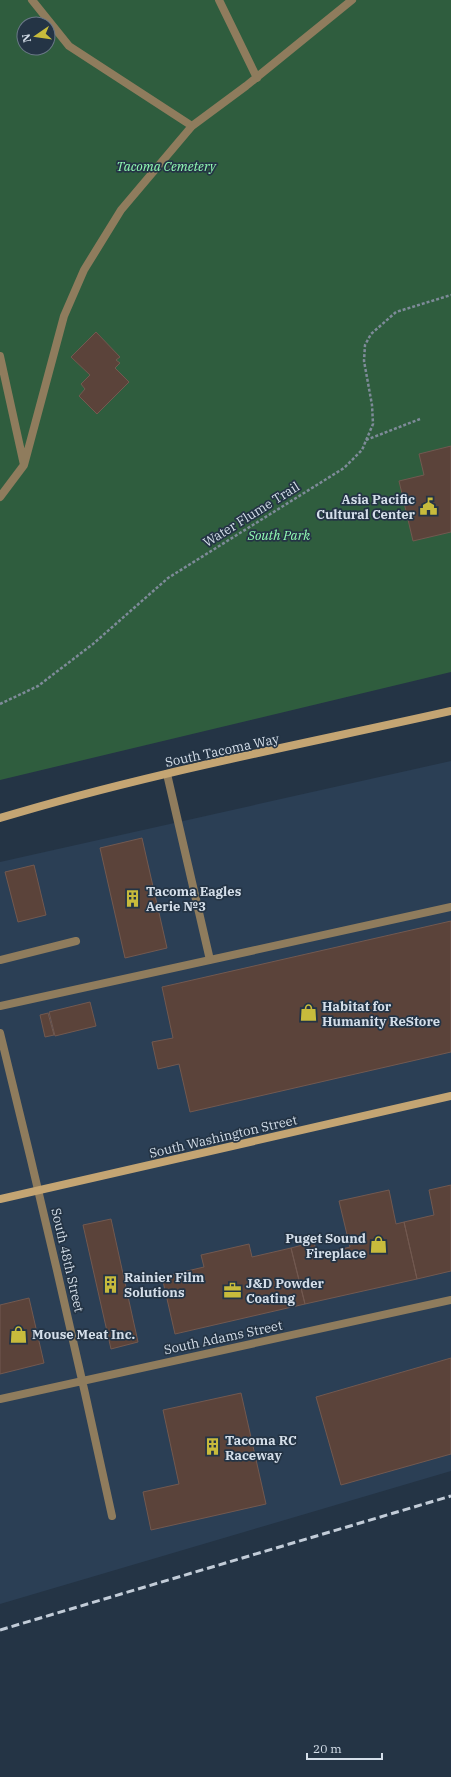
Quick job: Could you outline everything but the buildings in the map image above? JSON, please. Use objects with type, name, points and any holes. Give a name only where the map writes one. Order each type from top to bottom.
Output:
[{"type":"main road","name":"South Tacoma Way","points":[[0,818],[50,803],[167,774],[451,711]]},
{"type":"main road","name":"South Washington Street","points":[[0,1199],[451,1096]]},
{"type":"street","points":[[32,0],[69,46],[192,126]]},
{"type":"street","points":[[218,0],[257,78]]},
{"type":"street","points":[[0,497],[24,465],[64,316],[84,270],[121,210],[192,126],[257,78],[352,0]]},
{"type":"street","points":[[0,356],[24,465]]},
{"type":"street","points":[[167,774],[210,960]]},
{"type":"street","points":[[0,1006],[451,907]]},
{"type":"street","points":[[0,960],[76,941]]},
{"type":"street","name":"South 48th Street","points":[[0,1033],[39,1190],[83,1380],[112,1516]]},
{"type":"street","name":"South Adams Street","points":[[0,1399],[451,1300]]},
{"type":"path","name":"Water Flume Trail","points":[[0,704],[38,686],[93,644],[168,578],[344,468],[362,450],[373,424],[372,405],[364,361],[365,345],[371,334],[396,312],[451,295]]},
{"type":"path","points":[[366,441],[420,419]]},
{"type":"shaded area","points":[[451,761],[451,1471],[0,1604],[0,862]]},
{"type":"green space","points":[[0,0],[451,0],[451,672],[0,780]]},
{"type":"railway","points":[[0,1630],[451,1496]]},
{"type":"place","name":"Asia Pacific Cultural Center","points":[[428,506]]},
{"type":"place","name":"Tacoma Eagles Aerie №3","points":[[133,898]]},
{"type":"place","name":"Habitat for Humanity ReStore","points":[[309,1013]]},
{"type":"place","name":"Puget Sound Fireplace","points":[[379,1245]]},
{"type":"place","name":"Rainier Film Solutions","points":[[111,1284]]},
{"type":"place","name":"J&D Powder Coating","points":[[233,1290]]},
{"type":"place","name":"Mouse Meat Inc.","points":[[19,1334]]},
{"type":"place","name":"Tacoma RC Raceway","points":[[212,1447]]},
{"type":"park label","name":"Tacoma Cemetery","points":[[166,166]]},
{"type":"park label","name":"South Park","points":[[279,535]]}]
